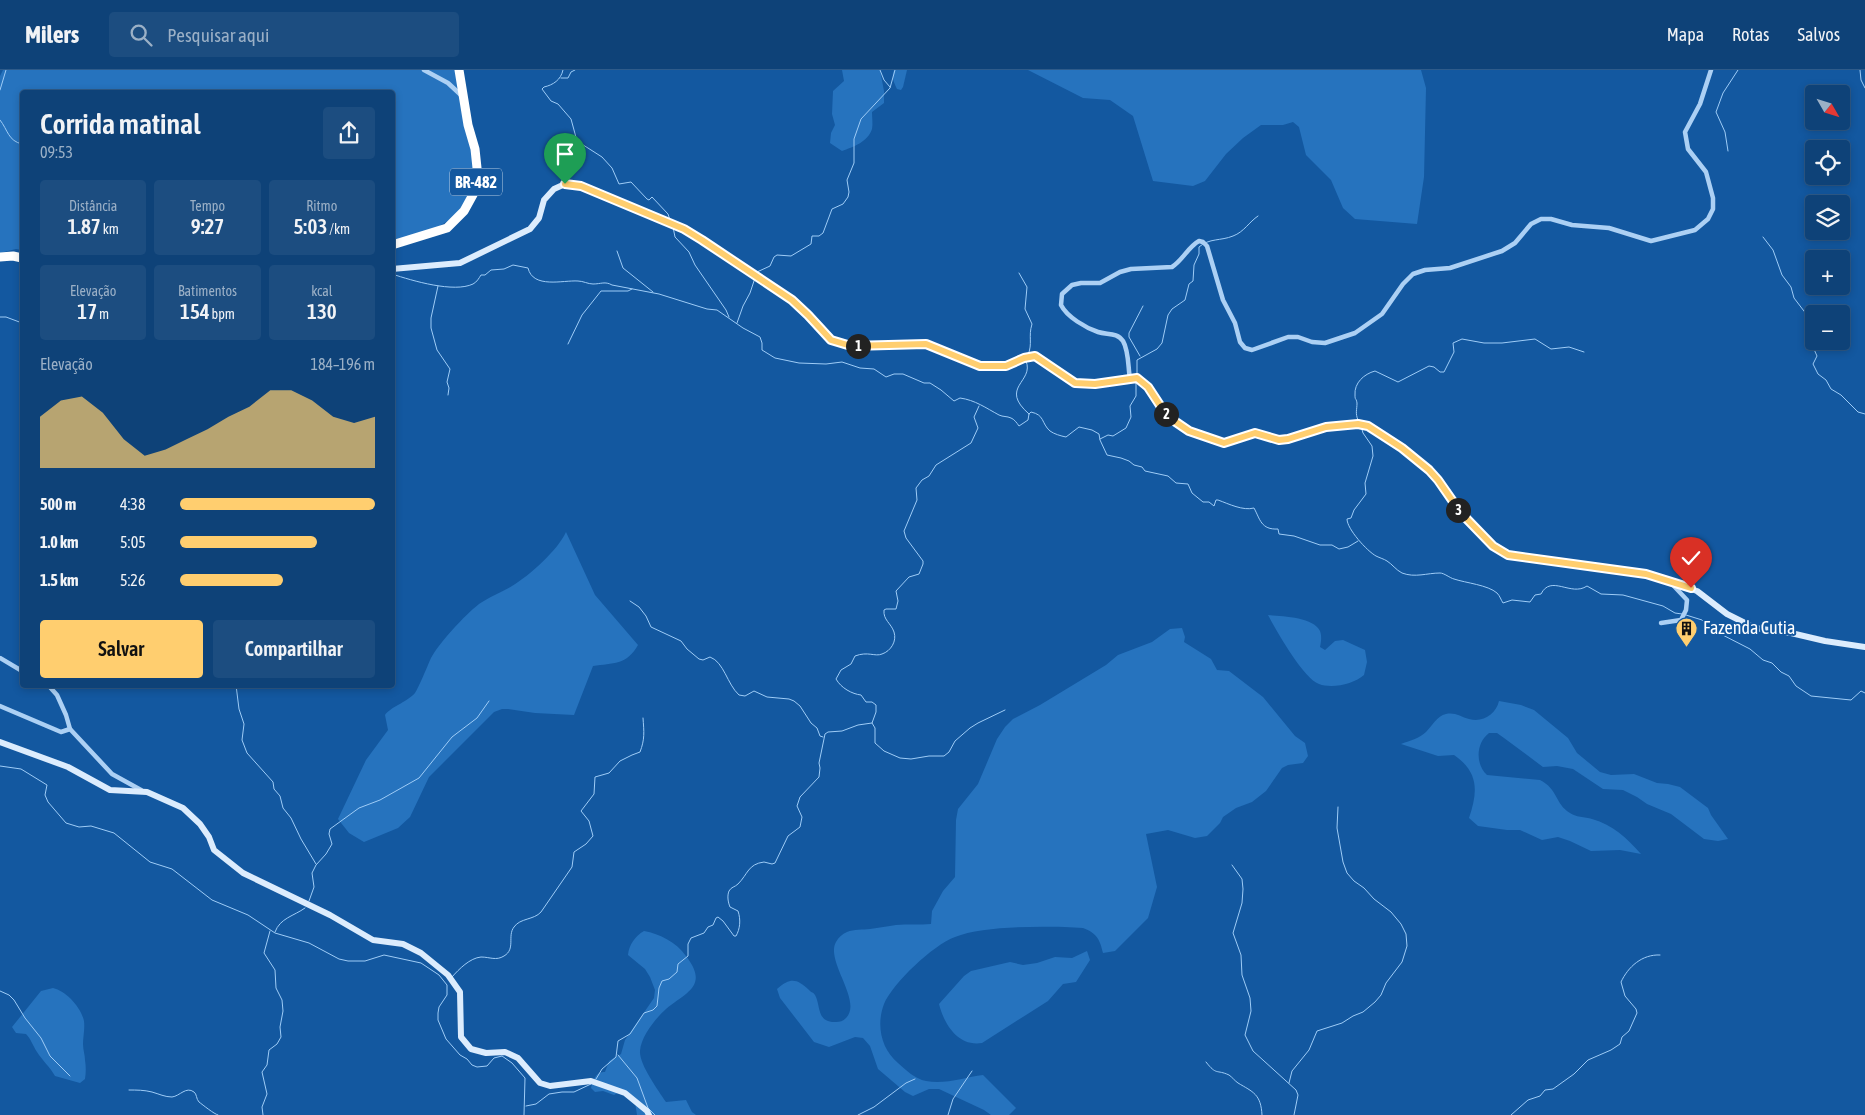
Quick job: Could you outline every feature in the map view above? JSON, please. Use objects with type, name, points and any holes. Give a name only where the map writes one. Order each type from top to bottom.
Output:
[{"type":"highway","name":"BR-482","points":[[395,244],[447,228],[464,211],[472,198],[476,184],[476,160],[459,70]]},
{"type":"highway","points":[[0,258],[13,256],[20,258]]},
{"type":"street","points":[[424,70],[448,83],[463,97]]},
{"type":"street","points":[[1130,379],[1125,346],[1121,338],[1094,330],[1066,312],[1061,305],[1062,294],[1072,285],[1100,283],[1124,270],[1172,266],[1178,263],[1193,245],[1199,241],[1207,246],[1223,300],[1237,328],[1240,342],[1245,348],[1252,350],[1288,337],[1298,337],[1320,343],[1355,333],[1382,314],[1403,284],[1413,274],[1425,270],[1450,268],[1502,251],[1515,242],[1531,224],[1541,220],[1551,219],[1572,225],[1609,228],[1651,241],[1699,228],[1711,215],[1713,198],[1706,172],[1688,149],[1684,132],[1700,104],[1711,70]]},
{"type":"street","points":[[395,269],[460,263],[530,229],[539,218],[544,200],[554,189],[565,184],[581,186],[677,226],[696,236],[792,300],[831,340],[851,346],[926,344],[980,366],[1006,366],[1024,358],[1035,356],[1075,383],[1095,384],[1137,378],[1148,387],[1167,416],[1189,431],[1224,443],[1255,433],[1279,440],[1326,427],[1358,424],[1368,426],[1402,448],[1429,470],[1461,513],[1493,546],[1508,555],[1646,574],[1697,591],[1727,614],[1754,628],[1865,647]]},
{"type":"street","points":[[1662,623],[1678,621],[1684,615],[1687,600],[1669,581]]},
{"type":"street","points":[[0,658],[20,669]]},
{"type":"street","points":[[50,688],[66,715],[70,729],[112,774],[130,785],[183,808],[200,824],[209,837],[214,850],[243,873],[330,916],[373,940],[404,944],[421,954],[448,975],[460,992],[461,1037],[471,1049],[486,1053],[504,1052],[518,1058],[540,1083],[550,1086],[591,1081],[625,1093],[648,1111],[649,1115]]},
{"type":"street","points":[[0,706],[61,732],[70,729]]},
{"type":"street","points":[[0,742],[68,767],[110,790],[147,792]]},
{"type":"shaded area","points":[[3,70],[455,70],[471,130],[474,186],[460,210],[452,218],[432,231],[395,242],[395,90],[20,90],[20,250],[0,253],[0,76]]},
{"type":"shaded area","points":[[842,70],[880,70],[884,103],[872,112],[872,129],[870,134],[860,143],[842,151],[830,143],[831,133],[835,125],[832,114],[833,91],[844,81]]},
{"type":"shaded area","points":[[894,70],[907,70],[901,90],[897,89],[894,82]]},
{"type":"shaded area","points":[[1028,70],[1421,70],[1426,88],[1424,177],[1417,224],[1355,219],[1343,208],[1331,180],[1306,155],[1299,127],[1293,122],[1283,125],[1261,125],[1226,154],[1205,181],[1193,186],[1153,181],[1133,116],[1110,100],[1083,98]]},
{"type":"shaded area","points":[[566,532],[595,595],[638,645],[634,652],[619,662],[593,666],[574,715],[535,713],[508,709],[494,712],[429,777],[410,817],[398,828],[364,842],[349,833],[338,819],[366,760],[388,730],[385,715],[387,712],[415,693],[431,658],[460,622],[479,604],[526,576],[557,547]]},
{"type":"shaded area","points":[[1268,615],[1297,618],[1317,626],[1321,637],[1320,647],[1325,650],[1335,641],[1343,640],[1365,650],[1367,662],[1364,675],[1355,681],[1343,685],[1330,686],[1319,684],[1305,673],[1283,642]]},
{"type":"shaded area","points":[[1182,628],[1185,637],[1184,642],[1211,659],[1217,670],[1229,671],[1263,697],[1295,736],[1305,743],[1308,756],[1303,763],[1288,765],[1282,768],[1266,791],[1252,802],[1236,808],[1223,817],[1220,823],[1207,836],[1195,838],[1168,830],[1146,834],[1157,887],[1148,918],[1115,951],[1103,953],[1097,938],[1092,932],[1083,928],[1036,927],[983,930],[946,941],[925,956],[896,986],[884,1004],[880,1020],[884,1044],[892,1057],[911,1074],[926,1081],[948,1081],[983,1075],[1016,1108],[1009,1115],[991,1115],[939,1089],[929,1089],[913,1096],[905,1092],[878,1069],[870,1046],[863,1038],[855,1037],[829,1047],[814,1042],[780,998],[777,989],[790,981],[805,986],[815,995],[820,1013],[825,1020],[830,1022],[841,1021],[846,1018],[850,1011],[850,1002],[835,959],[834,950],[839,937],[853,930],[896,925],[931,924],[932,911],[943,891],[955,877],[956,820],[958,809],[978,784],[997,739],[1005,727],[1013,719],[1106,665],[1118,655],[1152,642],[1170,629]]},
{"type":"shaded area","points":[[1499,701],[1521,705],[1534,710],[1568,738],[1577,753],[1600,772],[1611,775],[1634,774],[1657,783],[1680,787],[1708,808],[1728,839],[1718,841],[1704,839],[1671,814],[1647,804],[1623,790],[1603,789],[1573,769],[1557,766],[1543,767],[1497,733],[1489,733],[1479,748],[1480,765],[1487,775],[1540,780],[1550,788],[1570,813],[1592,819],[1613,828],[1625,837],[1641,854],[1620,850],[1591,851],[1558,837],[1542,840],[1520,830],[1478,826],[1469,818],[1475,791],[1468,768],[1454,755],[1438,756],[1401,744],[1424,734],[1443,715],[1455,714],[1479,720],[1492,713]]},
{"type":"shaded area","points":[[644,931],[656,934],[673,943],[686,956],[693,966],[696,975],[695,981],[688,993],[658,1017],[643,1039],[640,1051],[646,1070],[666,1102],[686,1100],[692,1112],[696,1115],[637,1115],[635,1102],[623,1090],[614,1095],[603,1091],[595,1092],[591,1088],[597,1075],[605,1072],[609,1061],[621,1054],[625,1040],[654,998],[655,990],[650,977],[645,969],[628,955],[633,941]]},
{"type":"shaded area","points":[[1087,951],[1090,960],[1076,982],[1063,984],[1048,1001],[982,1043],[973,1043],[959,1038],[953,1033],[944,1019],[939,1004],[964,976],[971,971],[1010,962],[1023,965],[1055,957],[1072,958]]},
{"type":"shaded area","points":[[53,988],[63,992],[72,1000],[80,1010],[84,1021],[83,1044],[86,1074],[85,1079],[80,1083],[55,1076],[39,1055],[28,1036],[16,1033],[12,1027],[41,991]]},
{"type":"waterway","points":[[0,90],[6,70]]},
{"type":"waterway","points":[[563,70],[556,82],[542,89],[551,101],[558,104],[571,119],[577,141],[602,157],[612,168],[619,184],[631,182],[647,199],[649,200],[652,197],[668,214],[670,220]]},
{"type":"waterway","points":[[561,78],[568,78],[571,72],[575,70]]},
{"type":"waterway","points":[[880,70],[884,80],[890,87]]},
{"type":"waterway","points":[[757,272],[770,266],[777,255],[791,256],[811,244],[812,236],[819,236],[823,233],[832,209],[843,204],[848,197],[847,180],[854,163],[854,139],[861,119],[890,88],[895,70]]},
{"type":"waterway","points":[[1728,151],[1725,132],[1716,112],[1723,93],[1738,70]]},
{"type":"waterway","points":[[1860,70],[1861,80],[1865,88]]},
{"type":"waterway","points":[[0,120],[11,138],[20,144]]},
{"type":"waterway","points":[[1137,375],[1137,360],[1157,349],[1162,343],[1168,315],[1172,309],[1185,300],[1189,284],[1193,281],[1194,265],[1199,254],[1199,247],[1207,242],[1229,238],[1237,234],[1258,216]]},
{"type":"waterway","points":[[673,227],[675,237],[689,252],[695,265],[729,317]]},
{"type":"waterway","points":[[1763,237],[1773,250],[1782,275],[1791,287],[1794,298],[1805,312]]},
{"type":"waterway","points":[[617,251],[623,268],[653,292]]},
{"type":"waterway","points":[[395,275],[433,285],[455,287],[473,284],[481,275],[485,275],[491,270],[504,269],[513,265],[528,268],[531,275],[542,281],[607,283],[659,294],[707,309],[717,310],[760,337],[762,350],[775,358],[799,363],[826,364],[842,362],[860,368],[874,369],[886,377],[894,374],[903,374],[924,383],[930,383],[954,401],[960,398],[971,401],[999,415],[1011,418],[1019,426],[1028,420],[1029,414]]},
{"type":"waterway","points":[[1019,273],[1027,287],[1025,309],[1032,324],[1028,355]]},
{"type":"waterway","points":[[737,323],[755,278]]},
{"type":"waterway","points":[[438,286],[431,318],[431,328],[437,350],[450,369],[447,382],[449,388],[448,395]]},
{"type":"waterway","points":[[568,344],[582,315],[601,291],[628,291],[632,289]]},
{"type":"waterway","points":[[1140,356],[1129,337],[1129,333],[1143,306]]},
{"type":"waterway","points":[[0,317],[6,317],[20,322]]},
{"type":"waterway","points":[[1358,420],[1355,391],[1358,383],[1367,374],[1375,371],[1398,382],[1429,366],[1444,372],[1454,352],[1453,343],[1462,339],[1484,343],[1535,339],[1551,349],[1569,347],[1584,352]]},
{"type":"waterway","points":[[1814,350],[1817,356],[1813,364],[1818,374],[1826,380],[1831,389],[1841,395],[1858,412],[1865,414]]},
{"type":"waterway","points":[[1026,361],[1026,374],[1019,385],[1017,397],[1020,405],[1029,414]]},
{"type":"waterway","points":[[1100,439],[1108,435],[1113,436],[1126,428],[1131,417],[1130,406],[1136,396],[1136,381]]},
{"type":"waterway","points":[[979,406],[974,417],[978,428],[971,443],[936,465],[929,476],[922,480],[916,488],[917,500],[904,531],[906,538],[923,561],[923,564],[919,574],[909,577],[896,591],[898,601],[896,609],[884,610],[885,616],[895,635],[892,645],[888,651],[882,654],[855,656],[851,664],[841,670],[836,679],[847,690],[861,695],[866,702],[872,702],[876,705],[876,712],[872,723],[875,728],[875,743],[884,751],[900,758],[944,756],[949,752],[955,741],[970,728],[1005,710]]},
{"type":"waterway","points":[[1029,414],[1031,412],[1039,415],[1050,431],[1062,436],[1066,437],[1079,427],[1092,430],[1099,434],[1107,455],[1129,461],[1134,465],[1142,467],[1145,471],[1168,476],[1176,483],[1188,484],[1192,493],[1203,502],[1209,502],[1214,506],[1216,500],[1218,500],[1241,508],[1254,508],[1262,523],[1268,528],[1278,529],[1279,534],[1294,536],[1320,545],[1332,545],[1339,549],[1348,547],[1358,541]]},
{"type":"waterway","points":[[1361,426],[1363,433],[1372,446],[1373,456],[1365,483],[1366,494],[1354,510],[1351,518],[1347,519],[1348,523],[1354,534],[1368,550],[1389,562],[1400,572],[1412,575],[1442,573],[1454,579],[1493,590],[1498,594],[1503,603],[1512,600],[1530,602],[1535,595],[1541,594],[1545,588],[1550,586],[1574,589],[1581,589],[1587,586],[1601,594],[1623,595],[1663,606],[1675,613],[1682,614]]},
{"type":"waterway","points":[[630,601],[639,607],[651,627],[681,641],[699,659],[703,660],[710,657],[715,660],[739,695],[745,696],[754,691],[767,697],[794,701],[817,728],[820,736],[823,737]]},
{"type":"waterway","points":[[1686,615],[1702,620],[1711,629],[1750,649],[1763,660],[1772,663],[1781,672],[1789,676],[1796,686],[1811,696],[1851,700],[1861,691],[1865,693]]},
{"type":"waterway","points":[[236,688],[239,709],[244,724],[242,740],[247,753],[273,782],[274,789],[280,796],[283,808],[291,818],[316,864]]},
{"type":"waterway","points":[[309,901],[314,887],[312,873],[332,844],[329,834],[330,829],[359,808],[380,800],[419,778],[452,737],[477,718],[489,701]]},
{"type":"waterway","points":[[452,977],[461,967],[473,959],[504,956],[510,950],[511,934],[514,927],[541,912],[572,867],[574,852],[586,844],[593,836],[589,821],[581,811],[594,794],[595,777],[609,773],[620,761],[640,752],[644,735],[643,718]]},
{"type":"waterway","points":[[596,1079],[602,1069],[616,1057],[618,1041],[630,1034],[644,1013],[653,1010],[657,1006],[659,988],[662,981],[669,979],[677,972],[678,964],[688,956],[688,944],[691,938],[704,933],[708,927],[713,925],[718,917],[736,936],[740,918],[738,911],[730,907],[729,891],[755,865],[764,862],[775,863],[788,836],[800,827],[802,817],[797,806],[800,797],[819,777],[819,763],[825,734],[872,723]]},
{"type":"waterway","points":[[0,766],[21,769],[47,785],[45,795],[48,802],[66,823],[79,827],[91,826],[114,833],[150,862],[172,869],[212,900],[248,915],[275,933],[309,943],[339,959],[348,961],[365,961],[384,955],[421,963],[439,975],[447,985],[447,995],[439,1007],[438,1013],[438,1020],[446,1039],[460,1055],[477,1067],[487,1066],[494,1058],[502,1056],[512,1063],[525,1078],[524,1115]]},
{"type":"waterway","points":[[1289,1083],[1292,1071],[1309,1050],[1317,1031],[1342,1023],[1363,1012],[1375,1002],[1381,995],[1386,983],[1402,962],[1407,946],[1406,934],[1401,924],[1391,912],[1374,899],[1347,873],[1343,862],[1337,828],[1338,807]]},
{"type":"waterway","points":[[1232,865],[1242,879],[1243,889],[1242,903],[1233,933],[1241,955],[1242,975],[1250,998],[1251,1011],[1245,1035],[1253,1051],[1296,1090],[1298,1095],[1294,1115]]},
{"type":"waterway","points":[[275,932],[280,923],[305,908]]},
{"type":"waterway","points":[[263,1115],[262,1107],[267,1094],[262,1072],[267,1065],[269,1050],[277,1044],[281,1037],[280,1027],[283,1011],[282,1000],[276,988],[275,970],[264,953],[270,931]]},
{"type":"waterway","points":[[1511,1115],[1528,1100],[1540,1096],[1545,1090],[1553,1089],[1574,1074],[1588,1060],[1620,1044],[1622,1037],[1629,1031],[1637,1013],[1625,996],[1621,982],[1636,962],[1653,955],[1660,955]]},
{"type":"waterway","points":[[0,991],[9,995],[14,1000],[41,1038],[50,1056],[70,1076]]},
{"type":"waterway","points":[[618,1055],[637,1078],[648,1108],[655,1115]]},
{"type":"waterway","points":[[1206,1062],[1215,1071],[1229,1075],[1255,1095],[1260,1102],[1262,1115]]},
{"type":"waterway","points":[[948,1115],[953,1099],[972,1071]]},
{"type":"waterway","points":[[858,1115],[874,1107],[906,1083],[915,1079]]},
{"type":"waterway","points":[[526,1106],[536,1104],[549,1094],[574,1092],[591,1084]]},
{"type":"waterway","points":[[129,1090],[146,1091],[172,1097],[191,1090],[195,1093],[199,1102],[218,1115]]},
{"type":"place","name":"Fazenda Cutia","points":[[1687,647]]},
{"type":"route","points":[[565,184],[581,186],[684,229],[792,300],[831,340],[851,346],[926,344],[980,366],[1006,366],[1024,358],[1035,356],[1075,383],[1095,384],[1137,378],[1148,387],[1167,416],[1189,431],[1224,443],[1255,433],[1279,440],[1326,427],[1363,424],[1373,428],[1415,457],[1438,480],[1456,508],[1500,551],[1516,557],[1646,574],[1691,588]]}]
